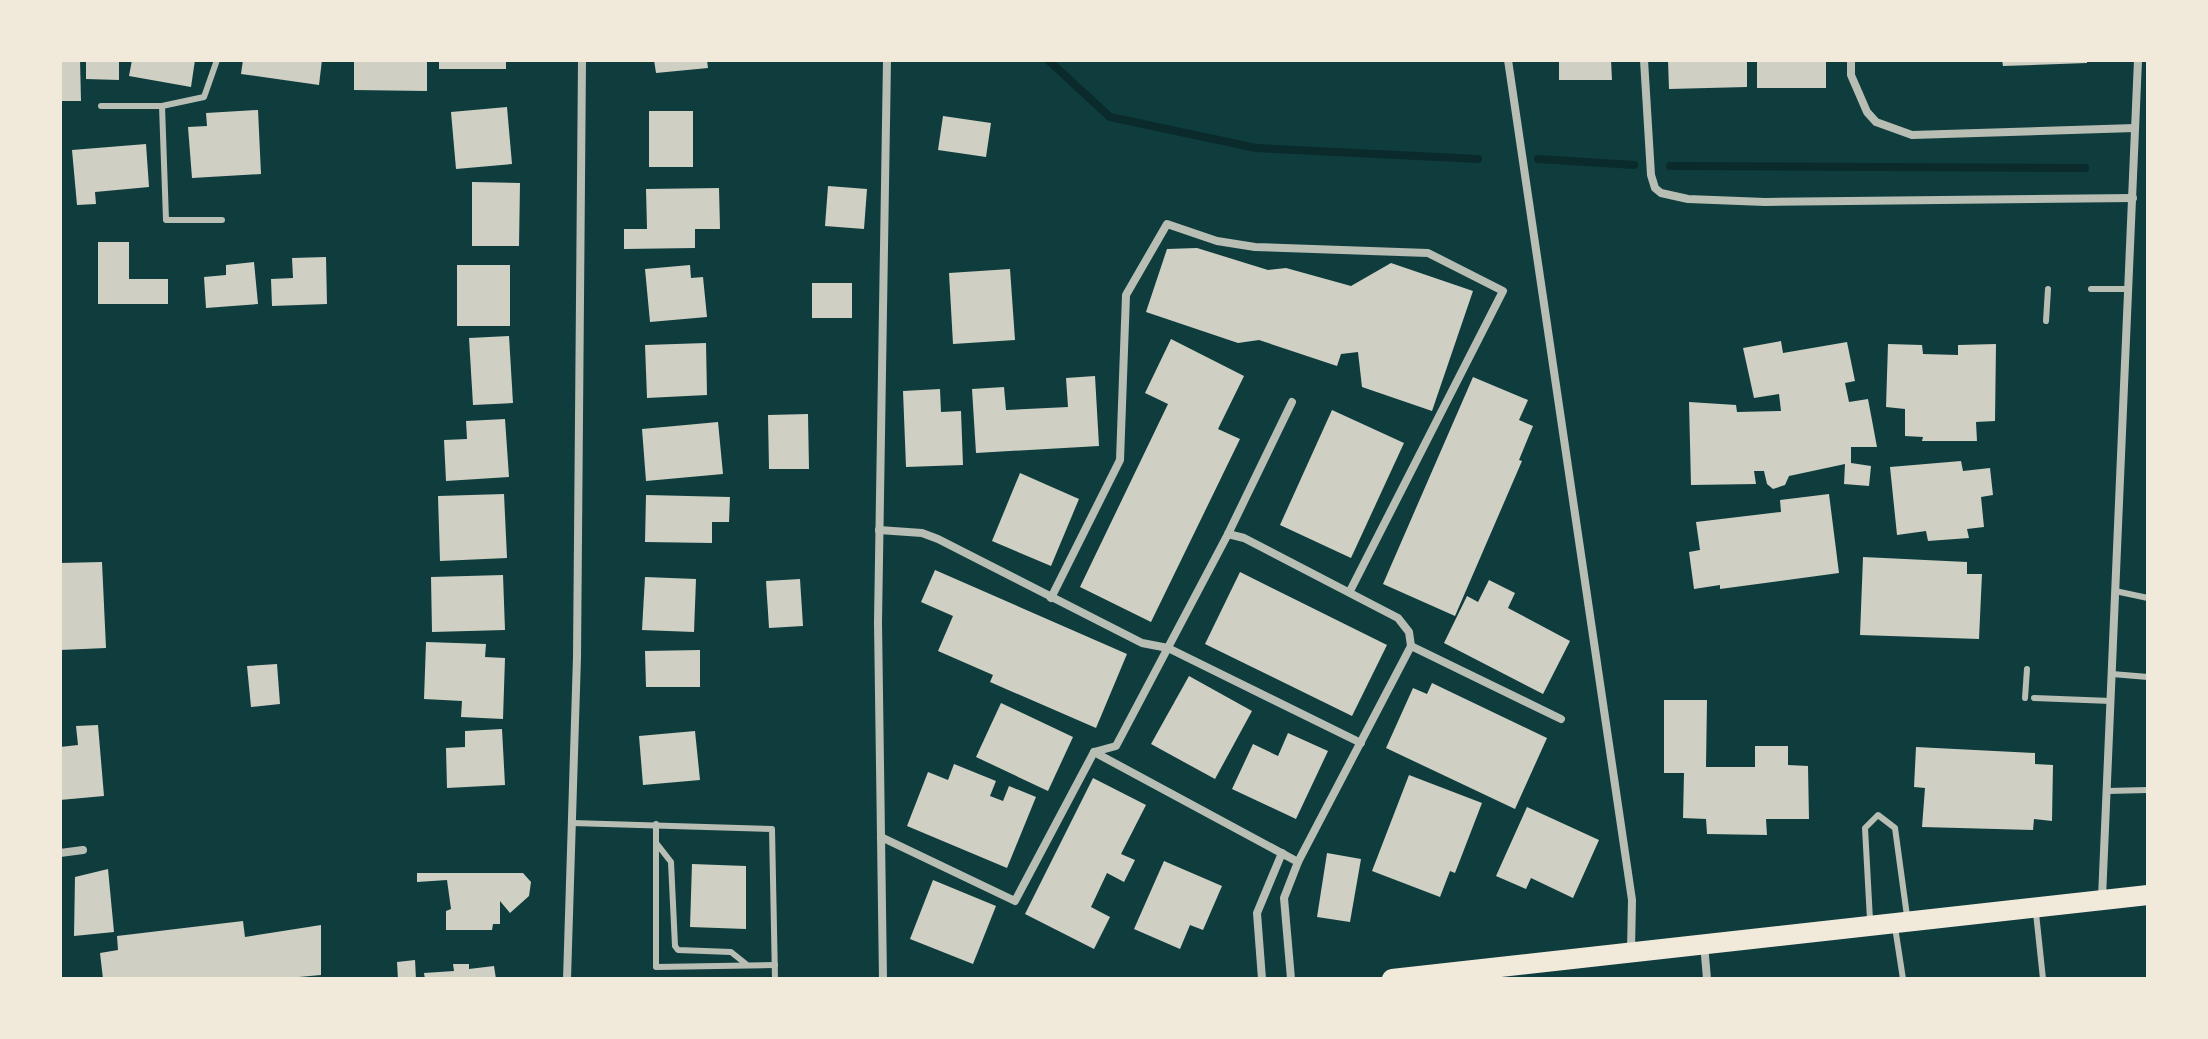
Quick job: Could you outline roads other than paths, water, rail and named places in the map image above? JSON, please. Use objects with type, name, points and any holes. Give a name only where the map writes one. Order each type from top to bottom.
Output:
[{"type":"main road","points":[[1392,979],[2035,905],[2148,895]]},
{"type":"street","points":[[567,979],[577,657],[582,60]]},
{"type":"street","points":[[883,979],[879,530],[887,60]]},
{"type":"street","points":[[1508,60],[1632,900],[1631,950]]},
{"type":"street","points":[[1644,60],[1651,175],[1655,188],[1670,197],[1765,202],[2133,198]]},
{"type":"street","points":[[1851,60],[1851,75],[1867,112],[1876,122],[1912,135],[2135,128]]},
{"type":"street","points":[[2102,898],[2138,60]]},
{"type":"street","points":[[1051,598],[1120,460],[1126,295],[1167,224],[1217,241],[1255,247],[1428,253],[1503,291],[1350,591]]},
{"type":"street","points":[[881,837],[1015,901],[1094,752],[1116,746],[1228,534],[1292,402]]},
{"type":"street","points":[[879,530],[922,533],[1142,643],[1168,648],[1361,743]]},
{"type":"street","points":[[1228,534],[1350,591],[1398,618],[1409,632],[1411,646],[1298,862],[1284,898],[1291,979]]},
{"type":"street","points":[[1411,646],[1561,719]]},
{"type":"street","points":[[1094,752],[1298,862]]},
{"type":"street","points":[[60,853],[83,850]]},
{"type":"street","points":[[1262,979],[1257,913],[1282,853]]},
{"type":"street","points":[[1704,943],[1707,979]]},
{"type":"lane","points":[[101,106],[162,106],[204,97],[217,60]]},
{"type":"lane","points":[[162,106],[166,220],[222,220]]},
{"type":"lane","points":[[2046,321],[2048,289]]},
{"type":"lane","points":[[2091,289],[2128,289]]},
{"type":"lane","points":[[2115,591],[2148,598]]},
{"type":"lane","points":[[2025,698],[2027,669]]},
{"type":"lane","points":[[2112,674],[2148,677]]},
{"type":"lane","points":[[2034,698],[2111,701]]},
{"type":"lane","points":[[2107,791],[2148,790]]},
{"type":"lane","points":[[1870,924],[1865,828],[1878,815],[1895,828],[1903,979]]},
{"type":"lane","points":[[572,823],[772,829],[775,979]]},
{"type":"lane","points":[[656,824],[656,967],[775,965]]},
{"type":"lane","points":[[657,844],[671,862],[675,946],[678,950],[731,952],[747,965]]},
{"type":"lane","points":[[2035,905],[2043,979]]},
{"type":"waterway","points":[[1048,60],[1110,117],[1256,148],[1478,159]]},
{"type":"waterway","points":[[1538,159],[1634,165]]},
{"type":"waterway","points":[[1670,166],[2085,168]]}]
